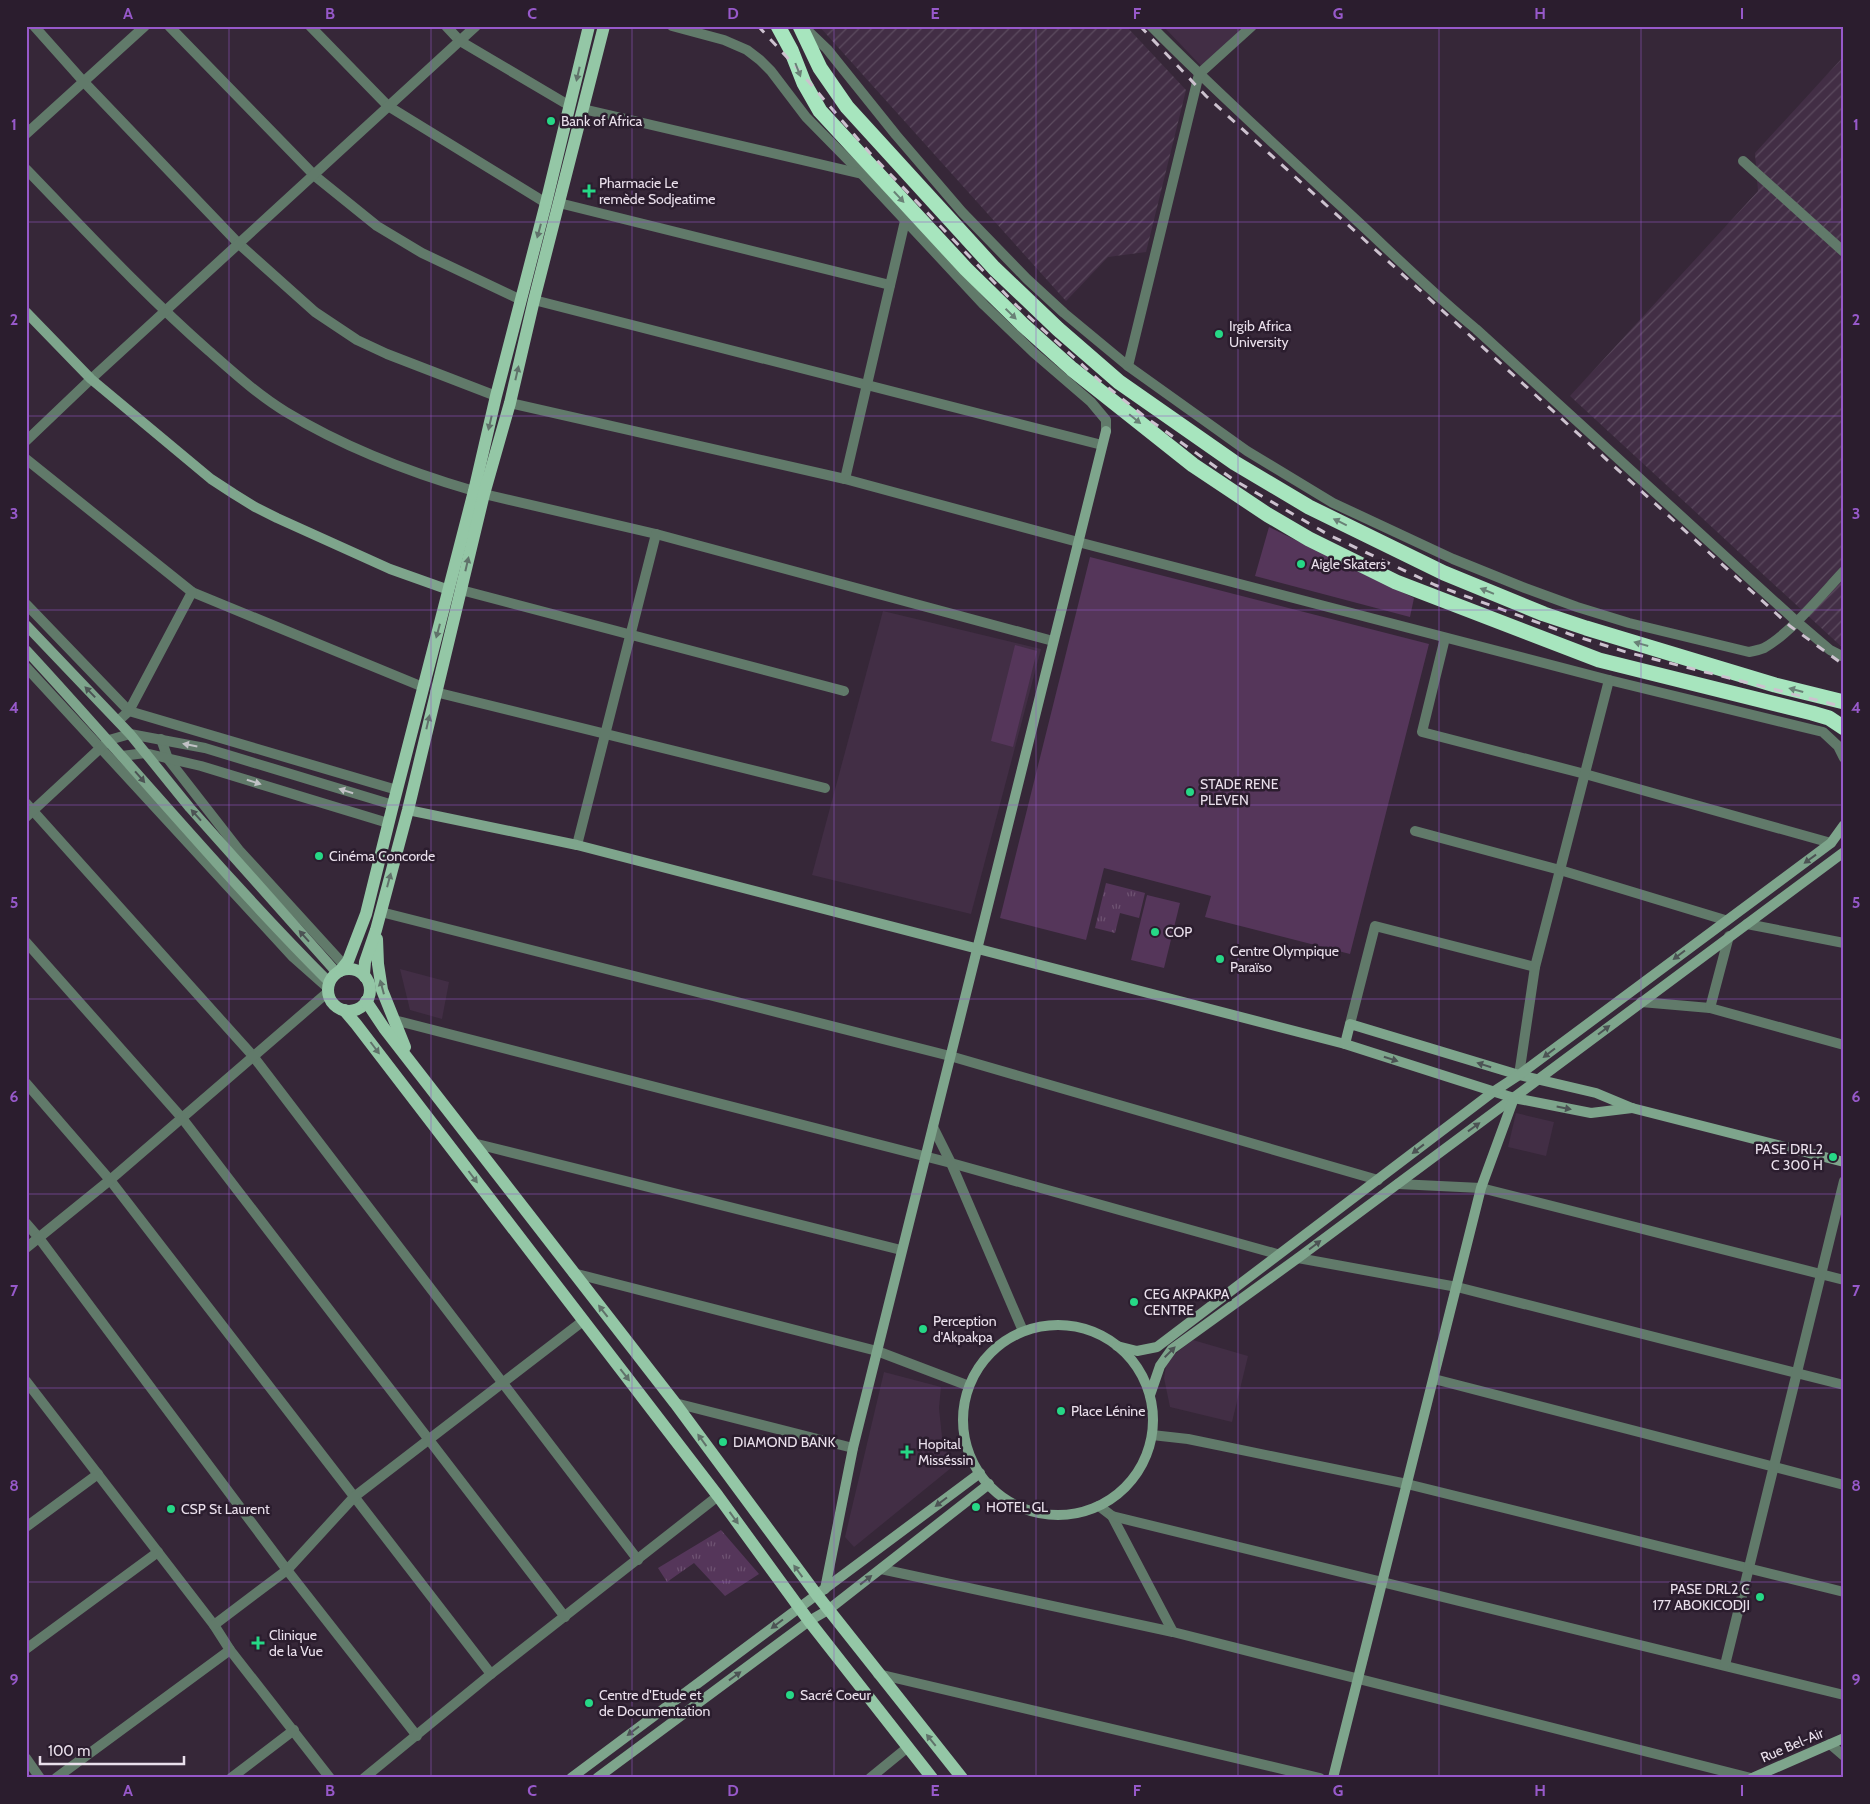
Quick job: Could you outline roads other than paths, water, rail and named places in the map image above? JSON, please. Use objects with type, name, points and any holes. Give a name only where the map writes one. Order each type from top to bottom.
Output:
[{"type":"highway","points":[[778,26],[804,83],[820,111],[966,270],[1023,326],[1072,369],[1193,465],[1232,493],[1310,539],[1396,582],[1436,598],[1599,660],[1812,712],[1828,718],[1844,728]]},
{"type":"highway","points":[[801,26],[828,82],[846,108],[994,268],[1058,329],[1119,382],[1182,428],[1235,463],[1300,502],[1444,573],[1544,614],[1775,685],[1844,702]]},
{"type":"main road","points":[[479,492],[510,404],[534,300],[570,106],[589,26]]},
{"type":"main road","points":[[604,26],[583,109],[521,300],[496,396],[479,492],[429,689],[397,790],[364,923],[335,979],[333,1003],[344,1010],[356,1024],[718,1496],[799,1608],[932,1778]]},
{"type":"main road","points":[[344,1010],[356,1010],[366,1001],[370,989],[364,974],[365,962],[376,930],[408,810],[429,689]]},
{"type":"main road","points":[[376,930],[379,978],[394,1020],[411,1058],[424,1079]]},
{"type":"main road","points":[[335,979],[353,970],[365,977]]},
{"type":"main road","points":[[366,1001],[384,1028],[821,1592],[828,1610],[877,1674],[962,1778]]},
{"type":"street","points":[[34,26],[83,81],[239,244],[315,312],[357,340],[387,354],[496,396]]},
{"type":"street","points":[[26,134],[145,26]]},
{"type":"street","points":[[169,26],[315,176],[377,226],[400,241],[521,300]]},
{"type":"street","points":[[310,26],[388,106],[552,203],[890,285]]},
{"type":"street","points":[[446,26],[460,41],[570,106]]},
{"type":"street","points":[[26,441],[91,379],[315,176],[476,26]]},
{"type":"street","points":[[672,26],[724,40],[747,50],[771,71],[806,117],[1007,328],[1091,402],[1106,420],[1106,430],[853,1448],[821,1592]]},
{"type":"street","points":[[801,26],[827,49],[896,135],[968,219],[1064,314],[1128,366],[1247,451],[1333,504],[1453,559],[1577,607],[1629,623],[1749,652],[1762,649],[1772,643],[1796,621],[1844,570]]},
{"type":"street","points":[[1151,26],[1199,74],[1445,304],[1476,329],[1796,621],[1830,650],[1844,657]]},
{"type":"street","points":[[1128,366],[1199,74],[1252,26]]},
{"type":"street","points":[[583,109],[862,174]]},
{"type":"street","points":[[883,148],[896,135]]},
{"type":"street","points":[[1743,161],[1844,252]]},
{"type":"street","points":[[26,169],[165,312],[241,378],[284,411],[333,437],[426,477],[479,492],[656,534],[1053,641]]},
{"type":"street","points":[[844,480],[905,221]]},
{"type":"street","points":[[534,300],[1102,445]]},
{"type":"street","points":[[26,312],[91,379],[211,479],[255,507],[390,569],[455,590],[844,691]]},
{"type":"street","points":[[510,404],[844,480],[1445,638],[1823,732],[1838,746],[1844,758]]},
{"type":"street","points":[[26,459],[192,592],[429,689],[824,788]]},
{"type":"street","points":[[577,845],[656,534]]},
{"type":"street","points":[[118,721],[129,711],[192,592]]},
{"type":"street","points":[[26,604],[129,711],[397,790]]},
{"type":"street","points":[[26,625],[130,734],[335,979]]},
{"type":"street","points":[[1445,638],[1422,732],[1585,774],[1831,843]]},
{"type":"street","points":[[26,650],[109,740],[216,864],[335,979]]},
{"type":"street","points":[[26,667],[293,957],[335,979]]},
{"type":"street","points":[[1519,1075],[1534,967],[1609,680]]},
{"type":"street","points":[[30,814],[109,740],[130,734],[205,748],[393,805]]},
{"type":"street","points":[[160,739],[168,759],[239,850],[335,979]]},
{"type":"street","points":[[122,756],[145,754],[201,766],[388,823]]},
{"type":"street","points":[[26,803],[30,814],[253,1056],[638,1560]]},
{"type":"street","points":[[408,810],[577,845],[1345,1044],[1514,1098],[1591,1113],[1632,1108]]},
{"type":"street","points":[[1117,1346],[1137,1351],[1157,1347],[1277,1254],[1493,1092],[1519,1075],[1831,843],[1844,824]]},
{"type":"street","points":[[1415,831],[1560,870],[1726,920]]},
{"type":"street","points":[[1150,1395],[1160,1366],[1172,1349],[1298,1258],[1844,852]]},
{"type":"street","points":[[381,912],[950,1056],[1378,1180]]},
{"type":"street","points":[[1747,924],[1844,943]]},
{"type":"street","points":[[1345,1044],[1375,926],[1534,967]]},
{"type":"street","points":[[1710,1008],[1730,936]]},
{"type":"street","points":[[26,942],[182,1118],[565,1617]]},
{"type":"street","points":[[26,1248],[110,1180],[182,1118],[253,1056],[335,979]]},
{"type":"street","points":[[1641,1002],[1710,1008],[1844,1046]]},
{"type":"street","points":[[394,1020],[925,1156],[1277,1254]]},
{"type":"street","points":[[1350,1024],[1519,1075],[1596,1093],[1632,1108],[1844,1162]]},
{"type":"street","points":[[26,1083],[110,1180],[491,1674]]},
{"type":"street","points":[[1334,1778],[1481,1188],[1514,1098]]},
{"type":"street","points":[[933,1127],[951,1163],[1023,1331]]},
{"type":"street","points":[[473,1143],[902,1250]]},
{"type":"street","points":[[1725,1665],[1844,1182]]},
{"type":"street","points":[[1398,1184],[1481,1188],[1844,1280]]},
{"type":"street","points":[[26,1224],[39,1238],[287,1570],[417,1736]]},
{"type":"street","points":[[1298,1258],[1457,1287],[1844,1385]]},
{"type":"street","points":[[573,1273],[877,1351],[969,1386]]},
{"type":"street","points":[[214,1625],[287,1570],[354,1497],[583,1321]]},
{"type":"street","points":[[1042,1326],[1071,1326],[1098,1334],[1117,1346],[1134,1363],[1144,1380],[1150,1395],[1153,1412],[1152,1435],[1146,1457],[1135,1477],[1119,1494],[1099,1506],[1071,1514],[1042,1514],[1014,1504],[989,1484],[980,1473],[968,1450],[964,1432],[964,1404],[969,1386],[978,1369],[990,1353],[1011,1337],[1023,1331],[1042,1326]]},
{"type":"street","points":[[1434,1379],[1844,1485]]},
{"type":"street","points":[[26,1380],[30,1394],[98,1474],[214,1625],[230,1650],[330,1778]]},
{"type":"street","points":[[674,1403],[853,1448]]},
{"type":"street","points":[[1152,1435],[1188,1438],[1407,1484],[1844,1592]]},
{"type":"street","points":[[571,1778],[980,1473]]},
{"type":"street","points":[[26,1528],[98,1474]]},
{"type":"street","points":[[597,1778],[809,1621],[828,1610],[989,1484]]},
{"type":"street","points":[[364,1778],[491,1674],[718,1496]]},
{"type":"street","points":[[1099,1506],[1112,1516],[1844,1695]]},
{"type":"street","points":[[1112,1516],[1173,1632]]},
{"type":"street","points":[[26,1649],[158,1552]]},
{"type":"street","points":[[881,1569],[1173,1632],[1752,1778]]},
{"type":"street","points":[[56,1778],[230,1650]]},
{"type":"street","points":[[877,1674],[1320,1778]]},
{"type":"street","points":[[231,1778],[294,1730]]},
{"type":"street","name":"Rue Bel-Air","points":[[1752,1778],[1766,1775],[1844,1738]]},
{"type":"street","points":[[1830,1744],[1844,1756]]},
{"type":"street","points":[[870,1778],[908,1747]]},
{"type":"street","points":[[26,1758],[40,1778]]},
{"type":"railway","points":[[758,26],[797,68],[869,152],[1017,306],[1100,381],[1144,416],[1234,480],[1329,535],[1435,585],[1572,635],[1626,652],[1844,707]]},
{"type":"railway","points":[[1140,26],[1206,96],[1790,626],[1844,665]]},
{"type":"place","name":"Bank of Africa","points":[[551,121]]},
{"type":"place","name":"Pharmacie Le remède Sodjeatime","points":[[589,191]]},
{"type":"place","name":"Irgib Africa University","points":[[1219,334]]},
{"type":"place","name":"Aigle Skaters","points":[[1301,564]]},
{"type":"place","name":"STADE RENE PLEVEN","points":[[1190,792]]},
{"type":"place","name":"Cinéma Concorde","points":[[319,856]]},
{"type":"place","name":"COP","points":[[1155,932]]},
{"type":"place","name":"Centre Olympique Paraïso","points":[[1220,959]]},
{"type":"place","name":"PASE DRL2 C 300 H","points":[[1833,1157]]},
{"type":"place","name":"CEG AKPAKPA CENTRE","points":[[1134,1302]]},
{"type":"place","name":"Perception d'Akpakpa","points":[[923,1329]]},
{"type":"place","name":"Place Lénine","points":[[1061,1411]]},
{"type":"place","name":"DIAMOND BANK","points":[[723,1442]]},
{"type":"place","name":"Hopital Misséssin","points":[[907,1452]]},
{"type":"place","name":"HOTEL GL","points":[[976,1507]]},
{"type":"place","name":"CSP St Laurent","points":[[171,1509]]},
{"type":"place","name":"PASE DRL2 C 177 ABOKICODJI","points":[[1760,1597]]},
{"type":"place","name":"Clinique de la Vue","points":[[258,1643]]},
{"type":"place","name":"Sacré Coeur","points":[[790,1695]]},
{"type":"place","name":"Centre d'Etude et de Documentation","points":[[589,1703]]}]
